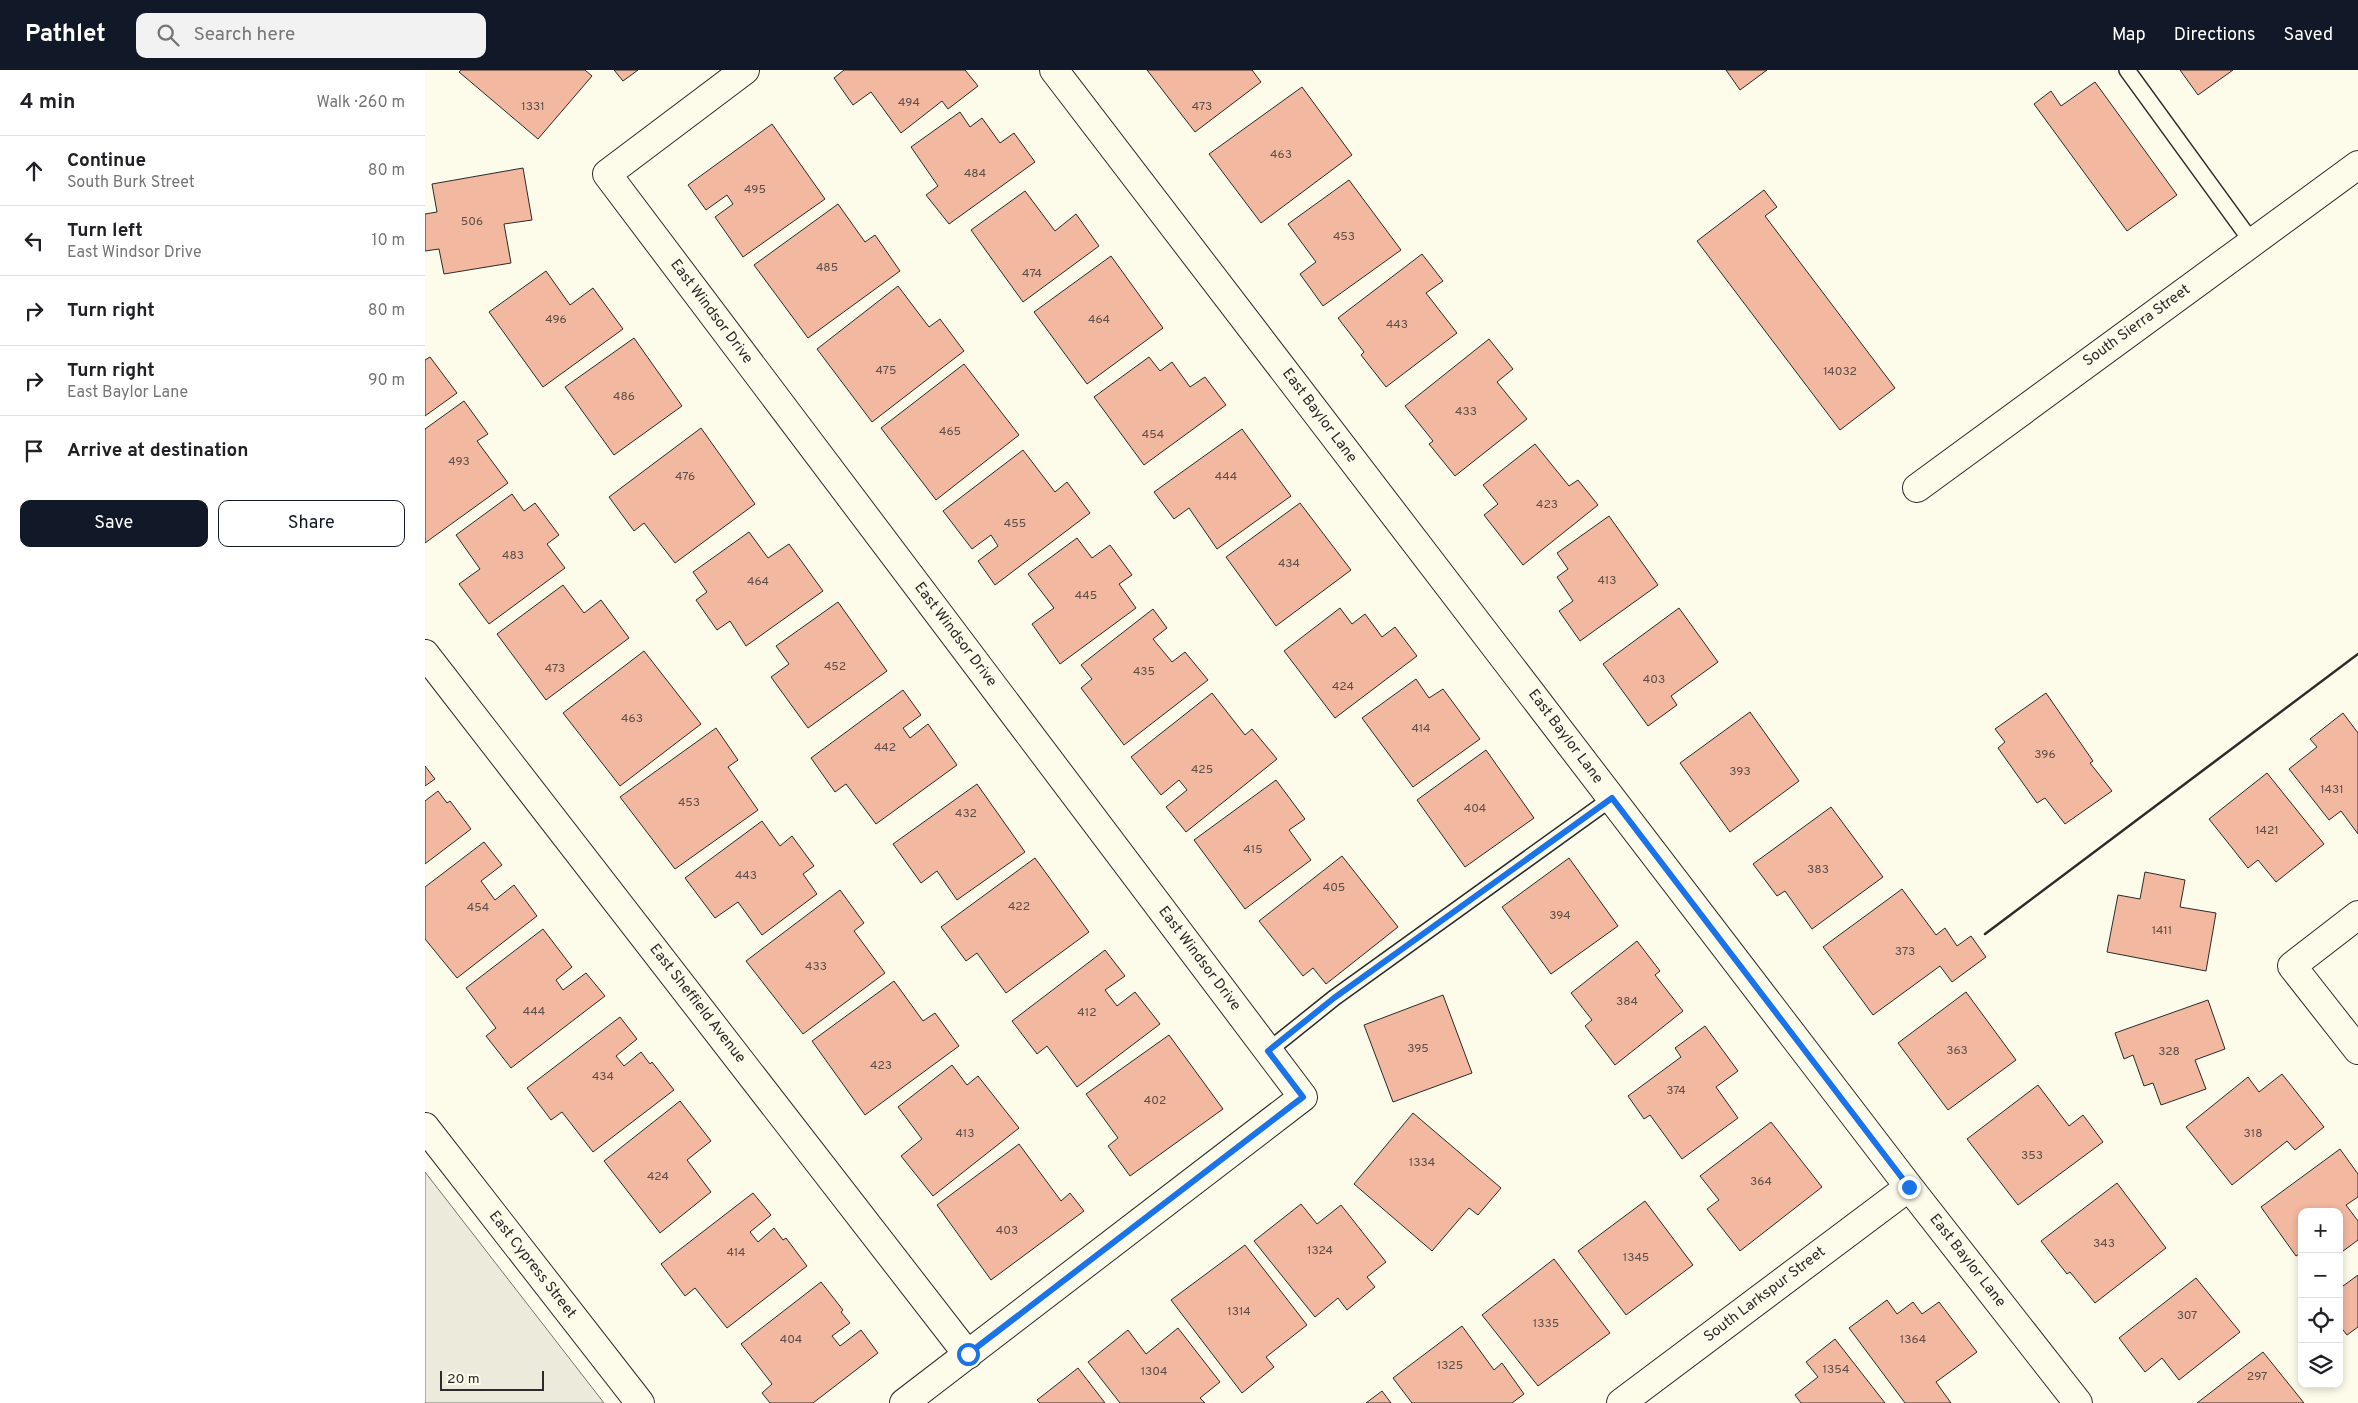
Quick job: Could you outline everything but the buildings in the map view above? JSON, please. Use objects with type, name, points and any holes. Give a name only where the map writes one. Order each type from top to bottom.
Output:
[{"type":"street","name":"East Windsor Drive","points":[[745,70],[607,174],[1303,1097],[968,1354]]},
{"type":"street","name":"East Baylor Lane","points":[[1054,70],[1909,1187],[2078,1403]]},
{"type":"street","name":"South Sierra Street","points":[[1917,488],[2358,165]]},
{"type":"street","name":"East Sheffield Avenue","points":[[425,654],[968,1354]]},
{"type":"street","points":[[2358,915],[2292,966],[2358,1050]]},
{"type":"street","name":"East Cypress Street","points":[[425,1127],[640,1403]]},
{"type":"street","name":"South Larkspur Street","points":[[1621,1403],[1909,1187]]},
{"type":"street","points":[[904,1403],[968,1354]]},
{"type":"lane","points":[[2127,70],[2252,242]]},
{"type":"lane","points":[[1268,1051],[1334,998],[1612,798]]},
{"type":"shaded area","points":[[425,1172],[604,1403],[425,1403]]},
{"type":"wall","points":[[1985,934],[2358,654]]},
{"type":"route","points":[[968,1354],[1303,1097],[1268,1051],[1334,998],[1612,798],[1909,1187]]}]
